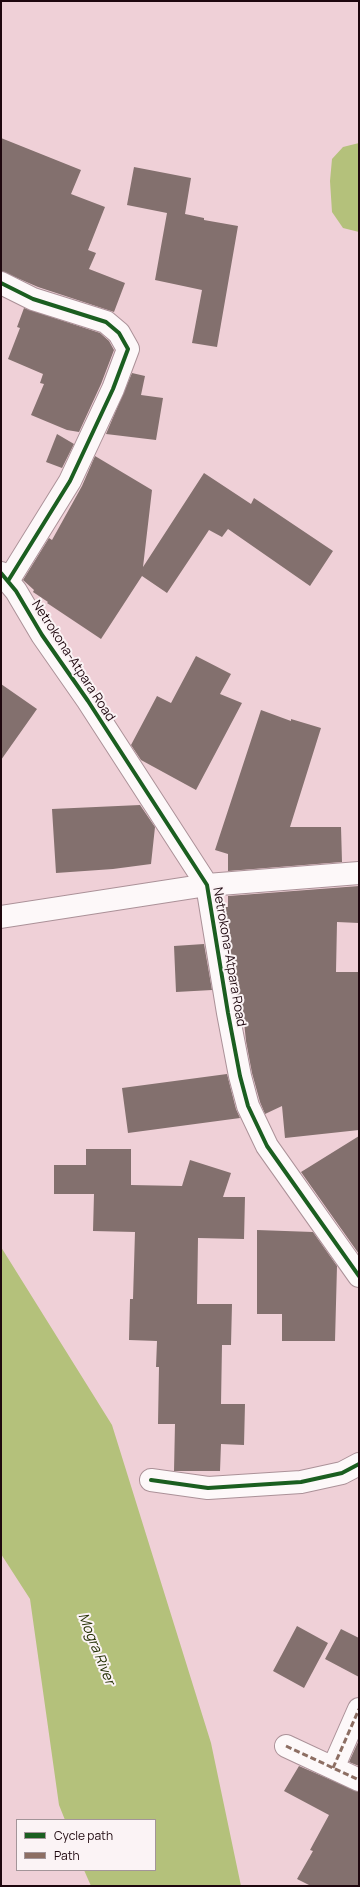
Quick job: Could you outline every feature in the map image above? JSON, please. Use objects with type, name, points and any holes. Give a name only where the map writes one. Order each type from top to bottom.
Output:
[{"type":"street","points":[[1,284],[33,299],[106,322],[118,333],[128,349],[113,389],[70,482],[4,577]]},
{"type":"street","name":"Netrokona-Atpara Road","points":[[4,577],[16,591],[42,635],[88,701],[207,885],[228,1013],[240,1076],[248,1106],[267,1146],[359,1276]]},
{"type":"street","points":[[1,917],[207,885],[359,873]]},
{"type":"street","points":[[150,1480],[208,1488],[301,1482],[342,1473],[359,1464]]},
{"type":"street","points":[[333,1768],[359,1709]]},
{"type":"street","points":[[286,1746],[359,1780]]},
{"type":"water","points":[[359,143],[359,232],[343,228],[332,212],[330,181],[332,159],[343,147]]},
{"type":"water","name":"Mogra River","points":[[1,1247],[112,1425],[211,1743],[241,1886],[91,1886],[84,1871],[156,1871],[156,1819],[65,1819],[59,1805],[30,1599],[1,1554]]},
{"type":"building","points":[[1,138],[81,170],[71,194],[105,207],[88,250],[96,253],[89,269],[125,283],[114,312],[38,287],[1,271]]},
{"type":"building","points":[[134,167],[191,178],[185,214],[204,218],[204,220],[238,226],[217,347],[192,343],[202,290],[155,280],[167,213],[127,205]]},
{"type":"building","points":[[24,308],[100,333],[109,341],[114,350],[101,384],[79,432],[67,430],[31,415],[44,384],[40,383],[43,374],[8,359],[20,328],[17,327]]},
{"type":"building","points":[[132,373],[145,376],[141,395],[163,398],[156,440],[106,434]]},
{"type":"building","points":[[57,434],[74,444],[62,468],[46,462]]},
{"type":"building","points":[[95,456],[152,490],[143,567],[204,473],[251,504],[254,498],[333,551],[310,586],[228,529],[222,537],[209,530],[167,593],[142,576],[101,639],[47,603],[48,602],[33,592],[34,590],[23,580],[49,538],[52,540],[82,486]]},
{"type":"building","points":[[196,656],[231,674],[220,694],[242,703],[196,790],[141,760],[131,745],[157,696],[171,703]]},
{"type":"building","points":[[1,684],[37,709],[1,760]]},
{"type":"building","points":[[261,710],[291,721],[291,719],[321,728],[290,827],[341,827],[342,862],[228,871],[228,854],[215,850]]},
{"type":"building","points":[[140,805],[155,827],[151,864],[113,869],[56,873],[52,809]]},
{"type":"building","points":[[359,886],[359,923],[337,922],[336,972],[359,972],[359,1130],[285,1138],[282,1106],[265,1114],[252,1073],[246,1041],[242,1003],[239,1003],[229,941],[225,907],[228,907],[228,896]]},
{"type":"building","points":[[204,944],[212,990],[176,992],[174,946]]},
{"type":"building","points":[[227,1074],[236,1109],[240,1118],[128,1133],[122,1088]]},
{"type":"building","points":[[359,1136],[359,1254],[301,1172]]},
{"type":"building","points":[[86,1149],[131,1149],[131,1185],[182,1186],[190,1160],[231,1173],[223,1197],[245,1197],[244,1239],[198,1238],[197,1304],[232,1304],[231,1345],[222,1345],[221,1404],[245,1404],[244,1445],[221,1444],[220,1471],[174,1471],[175,1424],[158,1424],[159,1367],[156,1367],[157,1341],[129,1340],[130,1299],[133,1299],[135,1232],[93,1231],[94,1194],[54,1194],[54,1165],[86,1165]]},
{"type":"building","points":[[257,1230],[313,1232],[337,1266],[335,1341],[282,1341],[282,1314],[257,1314]]},
{"type":"building","points":[[297,1626],[328,1643],[304,1688],[273,1671]]},
{"type":"building","points":[[341,1629],[359,1638],[359,1677],[325,1659]]},
{"type":"building","points":[[359,1740],[359,1766],[349,1762]]},
{"type":"building","points":[[299,1766],[359,1792],[359,1886],[311,1886],[297,1879],[313,1851],[310,1850],[329,1815],[284,1791]]},
{"type":"marked path","points":[[333,1768],[359,1709]]},
{"type":"marked path","points":[[286,1746],[359,1780]]},
{"type":"cycle path","points":[[1,283],[33,299],[106,322],[119,333],[128,349],[113,389],[70,481],[8,581]]},
{"type":"cycle path","points":[[1,573],[16,591],[42,635],[88,701],[207,885],[228,1013],[240,1076],[248,1106],[267,1146],[359,1276]]},
{"type":"cycle path","points":[[151,1480],[208,1488],[301,1482],[342,1473],[359,1464]]}]
